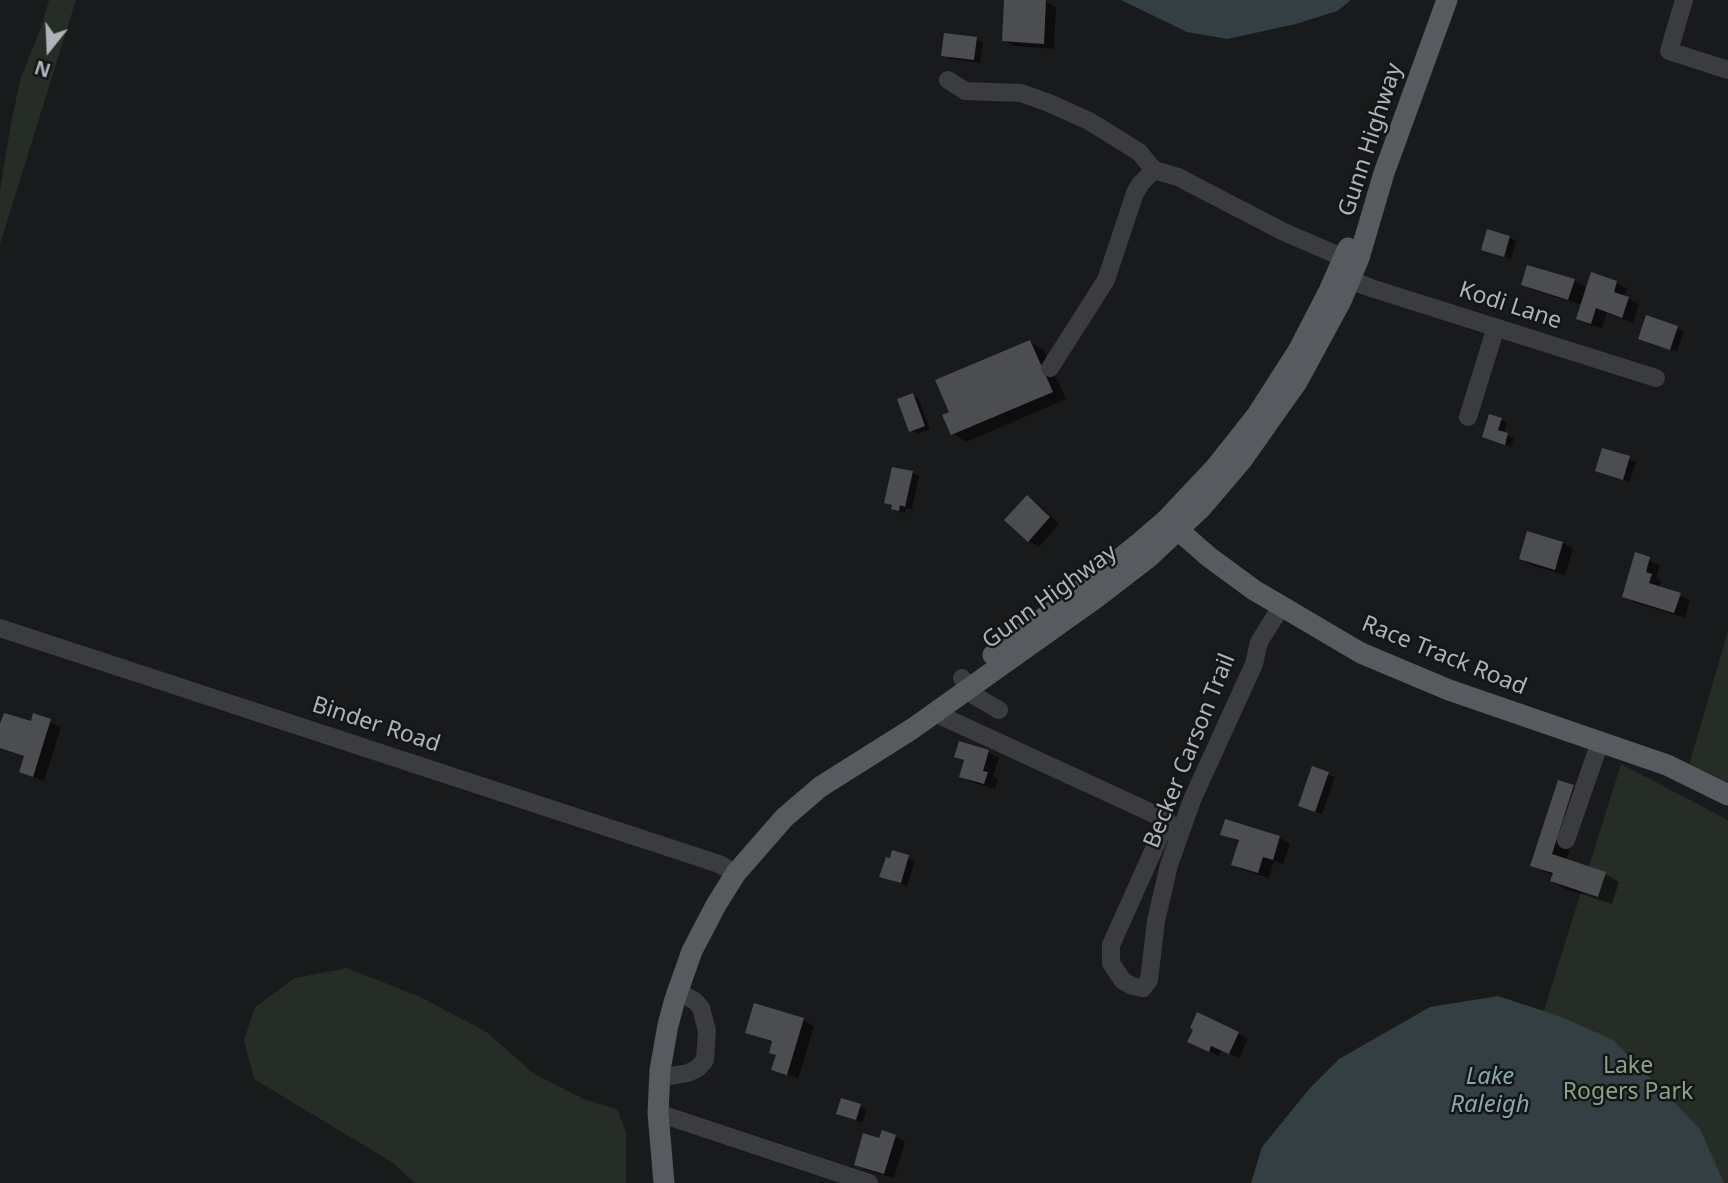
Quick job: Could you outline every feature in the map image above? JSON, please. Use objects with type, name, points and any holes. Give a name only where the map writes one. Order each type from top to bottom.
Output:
[{"type":"main road","name":"Gunn Highway","points":[[664,1183],[658,1113],[668,1025],[677,991],[703,928],[736,873],[784,818],[836,775],[888,746],[935,713],[966,683],[1096,598],[1172,525],[1225,480],[1280,408],[1313,356],[1350,280],[1384,173],[1447,0]]},
{"type":"main road","points":[[1172,525],[1257,415],[1314,323],[1384,173]]},
{"type":"main road","name":"Race Track Road","points":[[1172,525],[1230,574],[1281,607],[1336,640],[1403,673],[1686,773],[1728,795]]},
{"type":"main road","points":[[836,775],[880,737],[966,683]]},
{"type":"street","points":[[1684,0],[1669,51],[1728,70]]},
{"type":"street","points":[[948,80],[965,91],[1021,93],[1049,103],[1089,121],[1139,152],[1154,170],[1178,177],[1284,232],[1344,258]]},
{"type":"street","points":[[1050,368],[1106,280],[1135,193],[1154,170]]},
{"type":"street","name":"Kodi Lane","points":[[1350,280],[1371,289],[1656,378]]},
{"type":"street","points":[[1468,417],[1496,327]]},
{"type":"street","name":"Becker Carson Trail","points":[[935,713],[1167,820],[1111,945],[1111,962],[1123,981],[1143,988],[1149,980],[1156,921],[1169,865],[1192,800],[1254,664],[1259,642],[1281,607]]},
{"type":"street","name":"Binder Road","points":[[0,628],[719,864],[736,873]]},
{"type":"street","points":[[966,683],[982,701],[999,710]]},
{"type":"street","points":[[1566,840],[1600,742]]},
{"type":"street","points":[[660,1078],[688,1073],[698,1068],[705,1060],[707,1031],[701,1008],[695,1001],[677,991]]},
{"type":"street","points":[[658,1113],[869,1183]]},
{"type":"green space","points":[[49,0],[76,0],[0,244],[0,190],[10,129],[20,80]]},
{"type":"green space","points":[[1728,631],[1728,785],[1689,765]]},
{"type":"green space","name":"Lake Rogers Park","points":[[1621,764],[1728,820],[1728,1183],[1490,1183]]},
{"type":"green space","points":[[347,968],[418,996],[487,1032],[533,1073],[583,1099],[617,1109],[626,1132],[626,1183],[415,1183],[393,1163],[254,1079],[244,1040],[255,1007],[295,978]]},
{"type":"water","points":[[1121,0],[1351,0],[1337,11],[1296,24],[1227,39],[1187,32]]},
{"type":"water","name":"Lake Raleigh","points":[[1498,996],[1559,1016],[1613,1040],[1700,1129],[1724,1183],[1251,1183],[1262,1147],[1310,1088],[1339,1059],[1430,1007]]},
{"type":"building","points":[[1004,0],[1046,0],[1044,44],[1002,41]]},
{"type":"building","points":[[944,33],[977,37],[974,60],[941,56]]},
{"type":"building","points":[[1487,229],[1510,236],[1504,257],[1481,250]]},
{"type":"building","points":[[1527,265],[1575,279],[1568,300],[1521,285]]},
{"type":"building","points":[[1591,272],[1617,281],[1614,292],[1629,297],[1622,318],[1596,308],[1591,324],[1576,319]]},
{"type":"building","points":[[1646,315],[1678,326],[1670,350],[1638,339]]},
{"type":"building","points":[[1030,340],[1053,392],[951,435],[942,415],[949,412],[935,380]]},
{"type":"building","points":[[913,393],[925,426],[909,432],[897,399]]},
{"type":"building","points":[[1489,414],[1502,418],[1498,430],[1508,433],[1505,445],[1482,437]]},
{"type":"building","points":[[1602,448],[1630,456],[1623,480],[1595,471]]},
{"type":"building","points":[[892,467],[913,471],[905,507],[900,505],[899,511],[884,503]]},
{"type":"building","points":[[1027,495],[1050,517],[1028,542],[1004,520]]},
{"type":"building","points":[[1527,531],[1563,542],[1555,570],[1519,559]]},
{"type":"building","points":[[1635,552],[1650,557],[1646,572],[1652,574],[1649,583],[1681,593],[1674,613],[1622,597]]},
{"type":"building","points":[[4,713],[31,721],[33,713],[51,719],[33,777],[19,772],[24,756],[0,748],[0,724]]},
{"type":"building","points":[[959,741],[989,750],[983,771],[988,772],[984,784],[959,777],[964,760],[954,757]]},
{"type":"building","points":[[1312,766],[1329,772],[1315,812],[1298,806]]},
{"type":"building","points":[[1558,780],[1574,785],[1552,854],[1606,872],[1598,897],[1550,881],[1553,873],[1530,866]]},
{"type":"building","points":[[1225,819],[1280,836],[1273,860],[1263,857],[1258,873],[1231,865],[1239,840],[1220,835]]},
{"type":"building","points":[[892,850],[909,855],[901,883],[879,877],[886,857],[890,858]]},
{"type":"building","points":[[754,1003],[804,1018],[787,1075],[771,1070],[776,1055],[769,1053],[772,1041],[745,1033]]},
{"type":"building","points":[[1197,1012],[1239,1032],[1229,1054],[1211,1046],[1209,1052],[1187,1042]]},
{"type":"building","points":[[841,1098],[861,1104],[856,1120],[836,1114]]},
{"type":"building","points":[[882,1130],[896,1135],[884,1174],[854,1165],[863,1133],[879,1138]]}]
